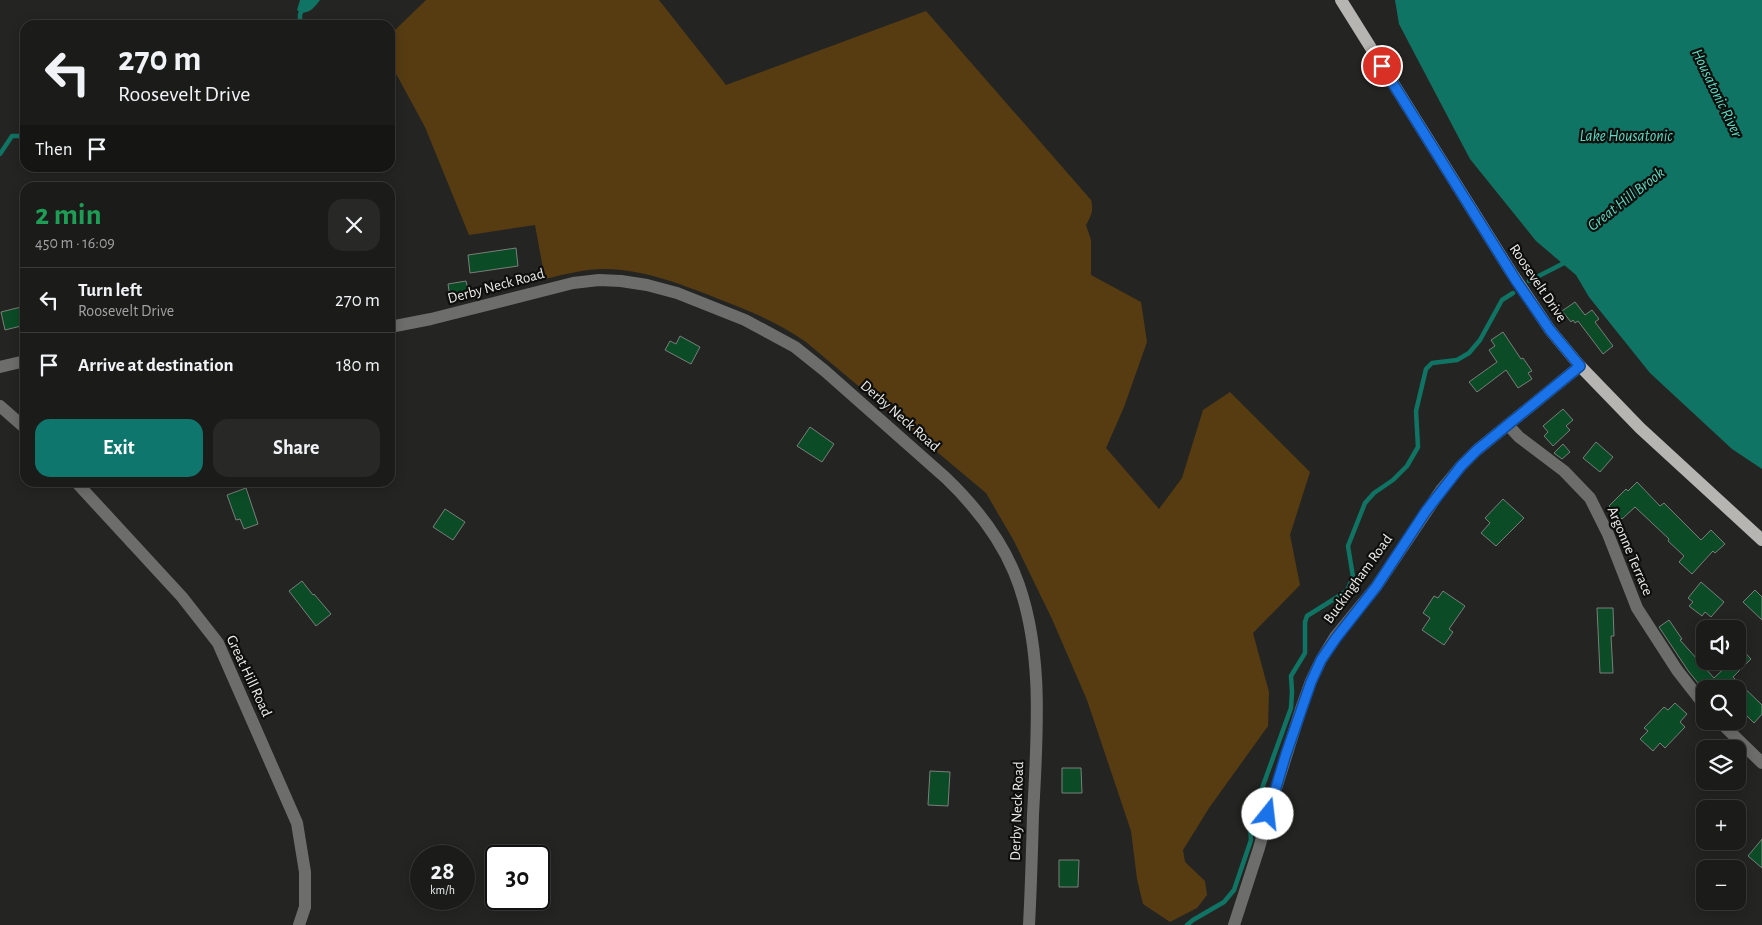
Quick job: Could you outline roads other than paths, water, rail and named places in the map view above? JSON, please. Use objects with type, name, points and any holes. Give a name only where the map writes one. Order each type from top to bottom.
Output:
[{"type":"main road","name":"Roosevelt Drive","points":[[1341,0],[1510,272],[1550,330],[1609,397],[1666,453],[1762,540]]},
{"type":"street","name":"Derby Neck Road","points":[[395,326],[431,319],[573,283],[599,280],[621,281],[677,293],[745,320],[795,347],[831,376],[946,478],[965,496],[988,526],[1004,553],[1020,586],[1031,630],[1036,689],[1037,736],[1029,925]]},
{"type":"street","points":[[0,367],[20,362]]},
{"type":"street","name":"Buckingham Road","points":[[1234,925],[1301,709],[1321,660],[1376,587],[1441,490],[1477,450],[1580,366]]},
{"type":"street","points":[[0,406],[20,424]]},
{"type":"street","name":"Argonne Terrace","points":[[1508,425],[1519,437],[1564,471],[1590,498],[1608,534],[1637,608],[1676,670],[1696,695]]},
{"type":"street","name":"Great Hill Road","points":[[81,487],[182,597],[218,643],[297,824],[305,872],[305,907],[299,925]]},
{"type":"street","points":[[1728,730],[1762,763]]},
{"type":"water","points":[[300,0],[320,0],[312,9],[301,13],[297,10]]},
{"type":"water","name":"Lake Housatonic","points":[[1395,0],[1762,0],[1762,469],[1732,449],[1650,373],[1589,297],[1576,275],[1536,241],[1470,159],[1399,24]]},
{"type":"waterway","points":[[300,20],[305,0]]},
{"type":"waterway","points":[[0,154],[12,136],[20,136]]},
{"type":"waterway","name":"Great Hill Brook","points":[[1529,281],[1568,261]]},
{"type":"waterway","name":"Great Hill Brook","points":[[1187,925],[1224,902],[1234,890],[1251,840],[1250,825],[1256,805],[1291,708],[1291,676],[1305,653],[1305,622],[1307,616],[1347,591],[1353,577],[1348,546],[1365,503],[1374,493],[1393,480],[1407,466],[1418,447],[1416,411],[1426,369],[1432,363],[1457,360],[1469,353],[1480,340],[1502,300],[1513,293]]},
{"type":"water label","name":"Housatonic River","points":[[1717,93]]}]
